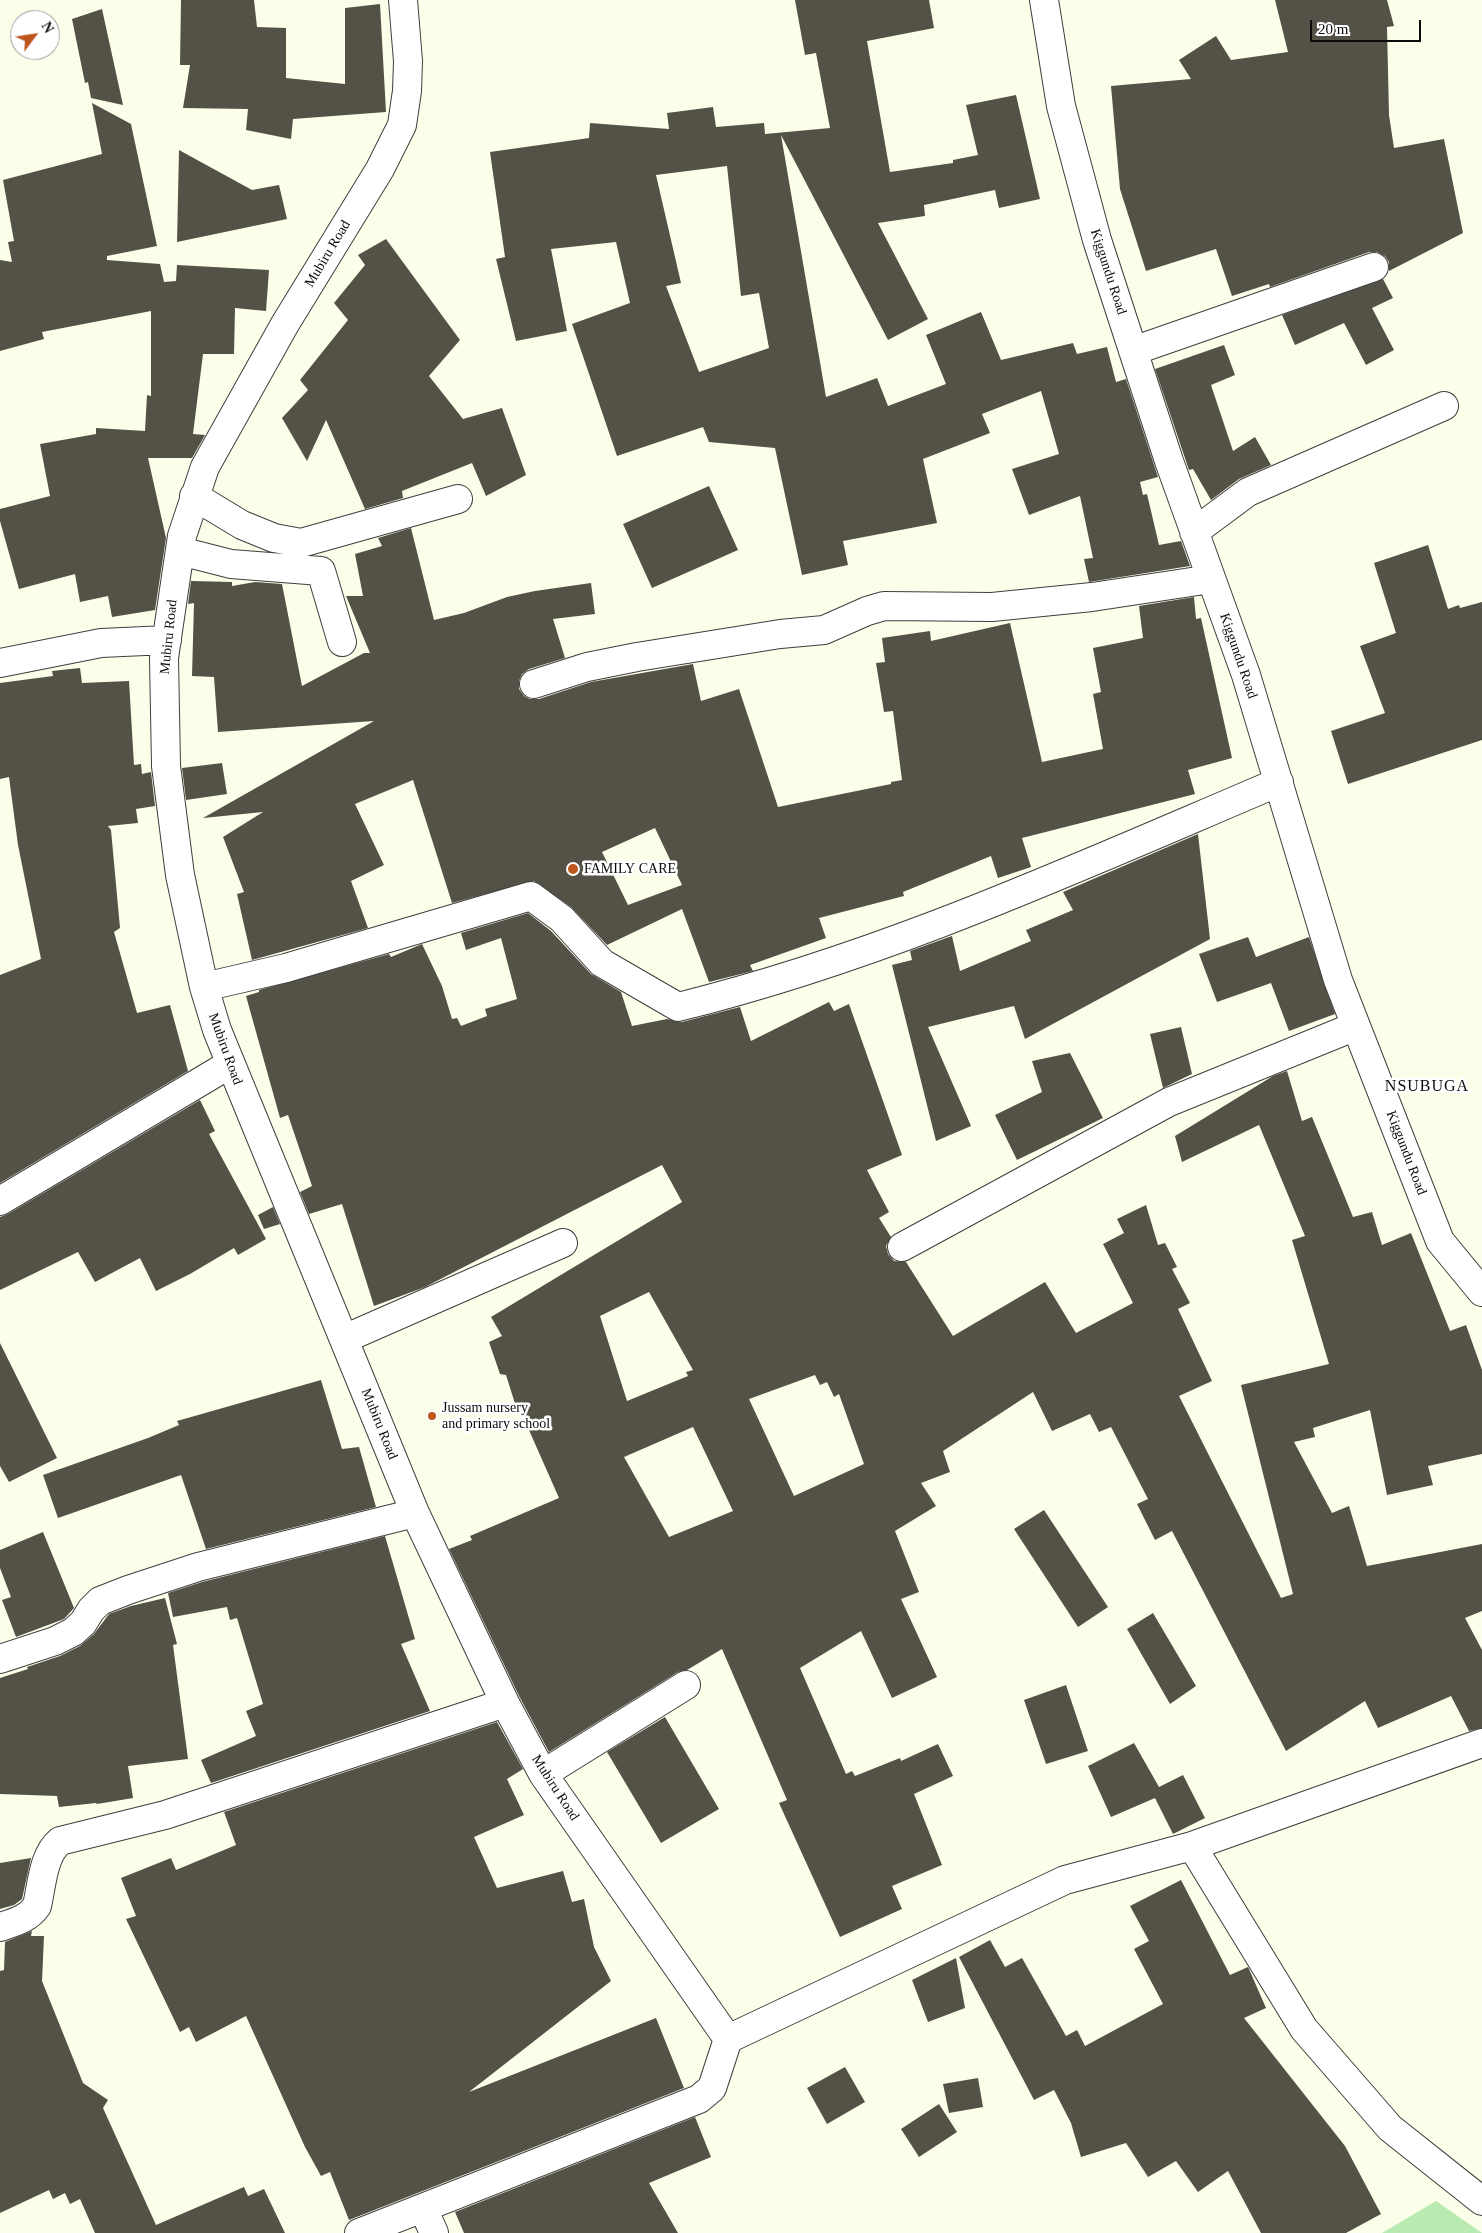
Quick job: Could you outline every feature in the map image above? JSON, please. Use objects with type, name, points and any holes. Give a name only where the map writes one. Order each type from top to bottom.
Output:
[{"type":"street","name":"Mubiru Road","points":[[403,0],[408,61],[407,91],[402,125],[380,169],[285,324],[219,441],[205,467],[194,496],[180,552],[164,658],[166,766],[180,875],[204,987],[230,1064],[415,1513],[505,1703],[543,1774],[728,2039]]},
{"type":"street","name":"Kiggundu Road","points":[[1044,0],[1061,106],[1097,240],[1194,532],[1246,675],[1338,980],[1440,1241],[1482,1292]]},
{"type":"street","points":[[1133,351],[1374,267]]},
{"type":"street","points":[[1194,532],[1248,492],[1444,406]]},
{"type":"street","points":[[194,496],[249,527],[274,538],[301,543],[458,499]]},
{"type":"street","points":[[180,552],[231,564],[321,571],[342,642]]},
{"type":"street","points":[[534,684],[587,666],[780,634],[824,630],[867,611],[884,606],[992,607],[1092,598],[1211,579]]},
{"type":"street","points":[[0,663],[101,643],[167,640]]},
{"type":"street","points":[[204,987],[286,968],[531,896],[562,918],[602,963],[678,1007],[752,989],[957,917],[1279,782]]},
{"type":"street","points":[[902,1247],[1169,1102],[1356,1026]]},
{"type":"street","points":[[0,1201],[230,1064]]},
{"type":"street","points":[[344,1339],[563,1243]]},
{"type":"street","points":[[0,1658],[55,1641],[73,1632],[83,1623],[90,1610],[100,1601],[128,1590],[198,1568],[415,1513]]},
{"type":"street","points":[[543,1774],[686,1685]]},
{"type":"street","points":[[0,1927],[29,1916],[37,1906],[48,1857],[52,1848],[60,1841],[165,1815],[505,1703]]},
{"type":"street","points":[[359,2233],[699,2099],[712,2088],[728,2039],[1065,1880],[1192,1846],[1482,1743]]},
{"type":"street","points":[[1192,1846],[1304,2029],[1390,2128],[1482,2201]]},
{"type":"street","points":[[423,2208],[434,2233]]},
{"type":"green space","points":[[1436,2201],[1482,2233],[1382,2233]]},
{"type":"building","points":[[181,0],[254,0],[257,27],[286,28],[286,78],[345,84],[345,8],[380,4],[386,112],[293,119],[291,139],[246,130],[248,109],[183,108],[190,65],[180,65]]},
{"type":"building","points":[[795,0],[929,0],[934,28],[867,41],[890,172],[953,163],[953,160],[978,155],[966,105],[1016,95],[1040,199],[999,208],[995,190],[924,205],[925,216],[878,223],[928,319],[888,340],[781,135],[826,397],[877,378],[888,406],[946,384],[926,335],[981,312],[1001,360],[1073,343],[1077,354],[1107,347],[1116,382],[1126,379],[1158,477],[1140,482],[1143,495],[1147,494],[1159,545],[1181,541],[1190,566],[1089,582],[1084,559],[1093,558],[1080,496],[1029,515],[1012,469],[1059,454],[1041,391],[982,414],[990,433],[923,459],[937,523],[843,541],[848,565],[802,575],[775,448],[709,442],[703,427],[617,456],[572,324],[630,303],[616,242],[551,249],[567,331],[516,341],[496,259],[505,257],[490,152],[589,138],[590,123],[669,129],[667,113],[713,107],[716,127],[764,123],[765,134],[830,128],[816,53],[805,55]],"holes":[[[727,166],[741,296],[759,293],[769,348],[699,372],[666,286],[681,283],[656,175]]]},
{"type":"building","points":[[1275,0],[1387,0],[1394,26],[1387,27],[1389,115],[1394,148],[1444,139],[1463,233],[1389,271],[1389,262],[1385,256],[1377,252],[1369,252],[1270,287],[1269,284],[1232,296],[1216,249],[1146,271],[1120,189],[1111,86],[1191,79],[1179,60],[1216,36],[1231,60],[1288,52]]},
{"type":"building","points":[[102,9],[123,105],[91,98],[88,82],[85,83],[72,19]]},
{"type":"building","points":[[92,103],[131,124],[157,246],[107,256],[107,260],[160,264],[164,282],[176,281],[177,265],[269,270],[266,311],[235,308],[234,354],[203,354],[193,434],[205,435],[192,458],[148,458],[166,538],[155,610],[112,617],[108,596],[80,602],[75,574],[19,589],[0,521],[0,509],[50,496],[40,444],[96,434],[96,428],[145,431],[147,395],[151,396],[151,311],[42,332],[44,339],[0,351],[0,260],[12,262],[8,242],[14,241],[3,180],[102,154]]},
{"type":"building","points":[[179,150],[252,190],[279,185],[287,219],[177,242]]},
{"type":"building","points":[[386,239],[460,340],[429,376],[463,419],[502,408],[526,475],[486,496],[472,463],[402,491],[403,498],[365,509],[326,420],[307,461],[282,418],[308,390],[300,380],[348,320],[334,303],[365,265],[358,255]]},
{"type":"building","points":[[1383,279],[1393,298],[1372,308],[1394,350],[1366,365],[1344,323],[1295,345],[1282,315]]},
{"type":"building","points":[[1224,345],[1235,375],[1211,385],[1233,451],[1255,437],[1271,465],[1239,479],[1211,500],[1193,469],[1189,470],[1155,369]]},
{"type":"building","points":[[709,486],[738,550],[652,588],[623,524]]},
{"type":"building","points":[[411,528],[434,620],[464,613],[507,597],[591,583],[595,614],[553,619],[565,658],[529,669],[522,674],[519,681],[519,689],[524,696],[530,699],[539,699],[591,682],[693,664],[701,701],[739,689],[778,807],[891,784],[891,782],[902,780],[893,711],[884,712],[876,663],[885,662],[882,638],[930,631],[931,641],[1010,623],[1042,762],[1103,749],[1093,694],[1101,692],[1093,648],[1143,638],[1139,606],[1194,597],[1196,619],[1201,618],[1232,758],[1188,770],[1195,794],[1022,838],[1031,867],[998,878],[991,856],[903,892],[904,896],[819,918],[826,938],[750,965],[753,971],[709,982],[682,909],[607,945],[571,907],[534,881],[452,903],[413,780],[355,804],[384,865],[351,881],[368,928],[252,960],[237,894],[244,892],[223,837],[263,812],[203,818],[374,721],[218,732],[214,677],[192,676],[194,603],[188,604],[191,581],[232,582],[232,586],[255,582],[282,584],[302,686],[364,653],[370,653],[346,596],[363,596],[355,554],[382,546],[378,538]],"holes":[[[655,828],[682,885],[628,905],[602,852]]]},
{"type":"building","points":[[1428,545],[1448,609],[1459,605],[1460,608],[1482,602],[1482,740],[1348,784],[1331,731],[1385,713],[1360,646],[1396,633],[1374,563]]},
{"type":"building","points":[[80,668],[82,683],[129,681],[134,765],[141,764],[142,774],[151,772],[155,806],[136,809],[138,823],[108,826],[111,830],[120,928],[114,932],[137,1013],[170,1005],[188,1071],[0,1183],[0,975],[41,959],[18,845],[9,777],[0,779],[0,683],[53,676],[52,671]]},
{"type":"building","points":[[222,763],[227,794],[186,800],[182,768]]},
{"type":"building","points":[[1198,834],[1210,939],[1025,1039],[1014,1006],[928,1027],[971,1126],[936,1141],[892,965],[912,960],[910,951],[952,936],[960,971],[1031,941],[1026,930],[1073,910],[1063,892]]},
{"type":"building","points":[[528,913],[551,931],[591,974],[621,992],[632,1026],[667,1019],[682,1022],[740,1007],[751,1041],[829,1002],[834,1011],[849,1004],[902,1155],[867,1170],[889,1212],[879,1218],[891,1237],[886,1246],[888,1254],[894,1261],[906,1262],[953,1336],[1045,1282],[1076,1333],[1133,1303],[1103,1244],[1124,1233],[1117,1219],[1146,1205],[1158,1245],[1165,1243],[1177,1267],[1172,1269],[1190,1303],[1178,1309],[1212,1381],[1179,1396],[1281,1598],[1293,1594],[1241,1385],[1329,1364],[1292,1240],[1305,1236],[1259,1125],[1182,1162],[1175,1136],[1273,1076],[1287,1071],[1302,1121],[1312,1117],[1353,1217],[1372,1212],[1382,1245],[1411,1233],[1450,1331],[1466,1325],[1482,1370],[1482,1454],[1428,1466],[1433,1485],[1387,1495],[1370,1410],[1313,1428],[1315,1437],[1294,1442],[1332,1513],[1349,1506],[1367,1566],[1482,1544],[1482,1611],[1465,1618],[1482,1650],[1482,1728],[1469,1731],[1451,1696],[1378,1728],[1365,1701],[1286,1751],[1172,1531],[1155,1540],[1137,1504],[1148,1499],[1111,1427],[1099,1432],[1090,1414],[1052,1431],[1033,1392],[943,1451],[950,1472],[921,1483],[936,1506],[895,1531],[919,1592],[901,1599],[937,1677],[892,1698],[861,1631],[800,1668],[846,1774],[852,1771],[855,1776],[900,1758],[901,1761],[938,1744],[953,1776],[914,1794],[942,1865],[892,1886],[902,1909],[840,1937],[779,1803],[787,1800],[722,1649],[687,1670],[678,1672],[549,1752],[519,1696],[449,1549],[472,1540],[470,1536],[559,1498],[521,1412],[518,1413],[506,1375],[500,1374],[489,1342],[502,1336],[491,1317],[682,1202],[662,1165],[425,1287],[374,1306],[342,1204],[309,1214],[300,1192],[312,1186],[288,1115],[280,1118],[246,996],[259,992],[259,990],[389,954],[391,957],[422,944],[442,986],[452,1019],[457,1018],[461,1026],[487,1016],[485,1009],[517,999],[501,938],[466,950],[461,933]],"holes":[[[649,1292],[693,1370],[686,1372],[688,1376],[627,1401],[600,1316]],[[815,1375],[820,1385],[827,1382],[834,1397],[839,1394],[864,1464],[794,1496],[749,1399]],[[693,1427],[733,1511],[669,1537],[624,1457]]]},
{"type":"building","points":[[1248,937],[1256,957],[1309,937],[1335,1014],[1289,1031],[1271,983],[1217,1002],[1199,954]]},
{"type":"building","points":[[1181,1027],[1192,1074],[1163,1088],[1150,1034]]},
{"type":"building","points":[[1070,1053],[1103,1118],[1017,1160],[995,1115],[1042,1092],[1032,1061]]},
{"type":"building","points":[[200,1100],[215,1131],[209,1134],[266,1239],[238,1255],[234,1248],[190,1274],[156,1291],[140,1258],[95,1282],[78,1252],[0,1290],[0,1217]]},
{"type":"building","points":[[273,1207],[280,1224],[264,1229],[258,1215]]},
{"type":"building","points":[[0,1343],[57,1458],[9,1482],[0,1466]]},
{"type":"building","points":[[321,1380],[342,1449],[359,1447],[376,1507],[206,1549],[181,1475],[58,1518],[43,1475],[148,1438],[179,1425],[177,1421]]},
{"type":"building","points":[[1044,1510],[1108,1607],[1078,1627],[1014,1529]]},
{"type":"building","points":[[43,1532],[74,1608],[64,1619],[16,1637],[2,1600],[11,1597],[0,1568],[0,1550]]},
{"type":"building","points":[[385,1536],[415,1639],[401,1644],[430,1711],[211,1783],[201,1760],[256,1736],[246,1711],[263,1704],[237,1618],[230,1620],[227,1607],[173,1617],[168,1593],[202,1582]]},
{"type":"building","points":[[165,1598],[177,1644],[173,1645],[188,1759],[128,1766],[133,1798],[97,1804],[59,1807],[57,1796],[0,1794],[0,1678],[28,1669],[27,1667],[60,1656],[80,1646],[94,1634],[109,1614],[131,1606]]},
{"type":"building","points":[[1153,1613],[1196,1686],[1170,1704],[1127,1629]]},
{"type":"building","points":[[1066,1685],[1088,1751],[1046,1764],[1024,1700]]},
{"type":"building","points":[[665,1717],[719,1809],[661,1843],[607,1752]]},
{"type":"building","points":[[497,1722],[523,1769],[507,1779],[524,1815],[474,1837],[497,1888],[563,1871],[572,1902],[584,1899],[594,1947],[611,1981],[469,2092],[656,2018],[684,2088],[349,2220],[330,2172],[321,2176],[305,2147],[246,2016],[196,2042],[189,2027],[180,2032],[126,1919],[136,1916],[121,1878],[171,1858],[176,1870],[236,1845],[224,1812]]},
{"type":"building","points":[[1134,1743],[1159,1787],[1183,1775],[1205,1818],[1173,1834],[1155,1798],[1111,1817],[1088,1766]]},
{"type":"building","points":[[31,1858],[22,1899],[14,1905],[0,1909],[0,1863]]},
{"type":"building","points":[[1181,1880],[1230,1975],[1248,1967],[1249,1969],[1266,2008],[1244,2018],[1345,2146],[1381,2214],[1346,2233],[1261,2233],[1228,2171],[1198,2192],[1176,2161],[1148,2177],[1126,2143],[1081,2157],[1071,2123],[1054,2090],[1034,2100],[959,1957],[990,1940],[1005,1967],[1022,1958],[1066,2036],[1077,2030],[1085,2046],[1163,2004],[1134,1949],[1149,1941],[1130,1906]]},
{"type":"building","points":[[32,1931],[31,1936],[44,1936],[42,1981],[83,2083],[108,2100],[103,2108],[156,2225],[244,2187],[248,2196],[264,2189],[285,2233],[95,2233],[80,2199],[70,2204],[65,2193],[53,2199],[49,2190],[0,2213],[0,1971],[4,1970],[5,1942]]},
{"type":"building","points":[[956,1958],[965,2008],[928,2022],[912,1980]]},
{"type":"building","points":[[845,2067],[865,2102],[827,2124],[807,2088]]},
{"type":"building","points":[[978,2078],[983,2107],[949,2113],[943,2084]]},
{"type":"building","points":[[939,2104],[957,2132],[919,2157],[901,2129]]},
{"type":"building","points":[[695,2117],[711,2157],[649,2183],[678,2233],[464,2233],[455,2212]]},
{"type":"place","name":"FAMILY CARE","points":[[573,869]]},
{"type":"place","name":"Jussam nursery and primary school","points":[[432,1416]]},
{"type":"district","name":"NSUBUGA","points":[[1427,1087]]}]
